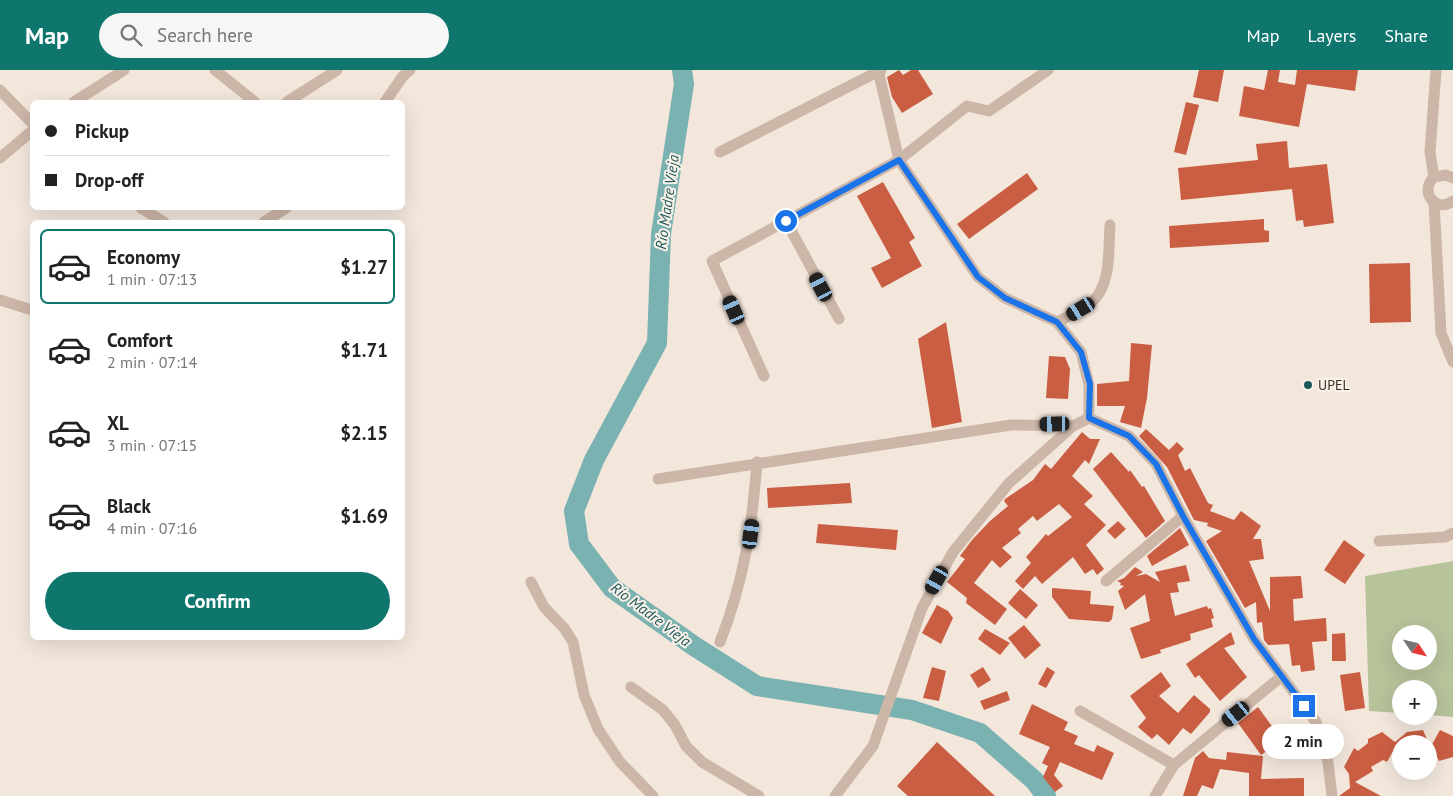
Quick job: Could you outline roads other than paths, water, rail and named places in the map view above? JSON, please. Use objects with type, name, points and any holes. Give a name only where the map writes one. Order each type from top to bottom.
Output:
[{"type":"street","points":[[77,100],[124,70]]},
{"type":"street","points":[[215,70],[252,100]]},
{"type":"street","points":[[290,100],[337,70]]},
{"type":"street","points":[[386,100],[410,70]]},
{"type":"street","points":[[764,376],[712,261],[899,160],[967,106],[989,111],[1048,70]]},
{"type":"street","points":[[1436,70],[1430,152],[1434,176],[1427,192],[1434,202],[1440,333],[1453,362]]},
{"type":"street","points":[[720,152],[879,71],[899,160],[978,277],[1005,298],[1057,322],[1081,352],[1090,384],[1089,418]]},
{"type":"street","points":[[0,90],[30,121]]},
{"type":"street","points":[[0,158],[30,133]]},
{"type":"street","points":[[1434,176],[1446,174],[1453,178]]},
{"type":"street","points":[[1434,202],[1445,205],[1453,201]]},
{"type":"street","points":[[145,210],[161,220]]},
{"type":"street","points":[[267,220],[283,210]]},
{"type":"street","points":[[786,221],[839,319]]},
{"type":"street","points":[[1057,322],[1091,303],[1102,288],[1107,269],[1110,225]]},
{"type":"street","points":[[0,300],[30,309]]},
{"type":"street","points":[[835,796],[873,746],[922,608],[953,552],[1010,483],[1073,426],[1089,418]]},
{"type":"street","points":[[1089,418],[1129,436],[1156,464],[1183,516],[1254,639],[1316,722],[1328,762],[1332,796]]},
{"type":"street","points":[[658,479],[757,462],[1011,425],[1073,426]]},
{"type":"street","points":[[720,642],[737,596],[747,553],[757,462]]},
{"type":"street","points":[[1106,581],[1183,516]]},
{"type":"street","points":[[1379,541],[1445,537],[1453,534]]},
{"type":"street","points":[[531,582],[544,607],[564,628],[573,642],[584,695],[598,729],[620,762],[653,796]]},
{"type":"street","points":[[1156,796],[1174,765],[1282,676]]},
{"type":"street","points":[[631,687],[663,710],[675,725],[686,746],[702,762],[759,796]]},
{"type":"street","points":[[1080,711],[1174,765]]},
{"type":"waterway","name":"Río Madre Vieja","points":[[682,70],[684,84],[661,234],[657,343],[594,460],[574,511],[579,544],[612,588],[694,646],[757,686],[912,710],[980,733],[1035,781],[1046,796]]},
{"type":"place","name":"UPEL","points":[[1308,385]]}]
